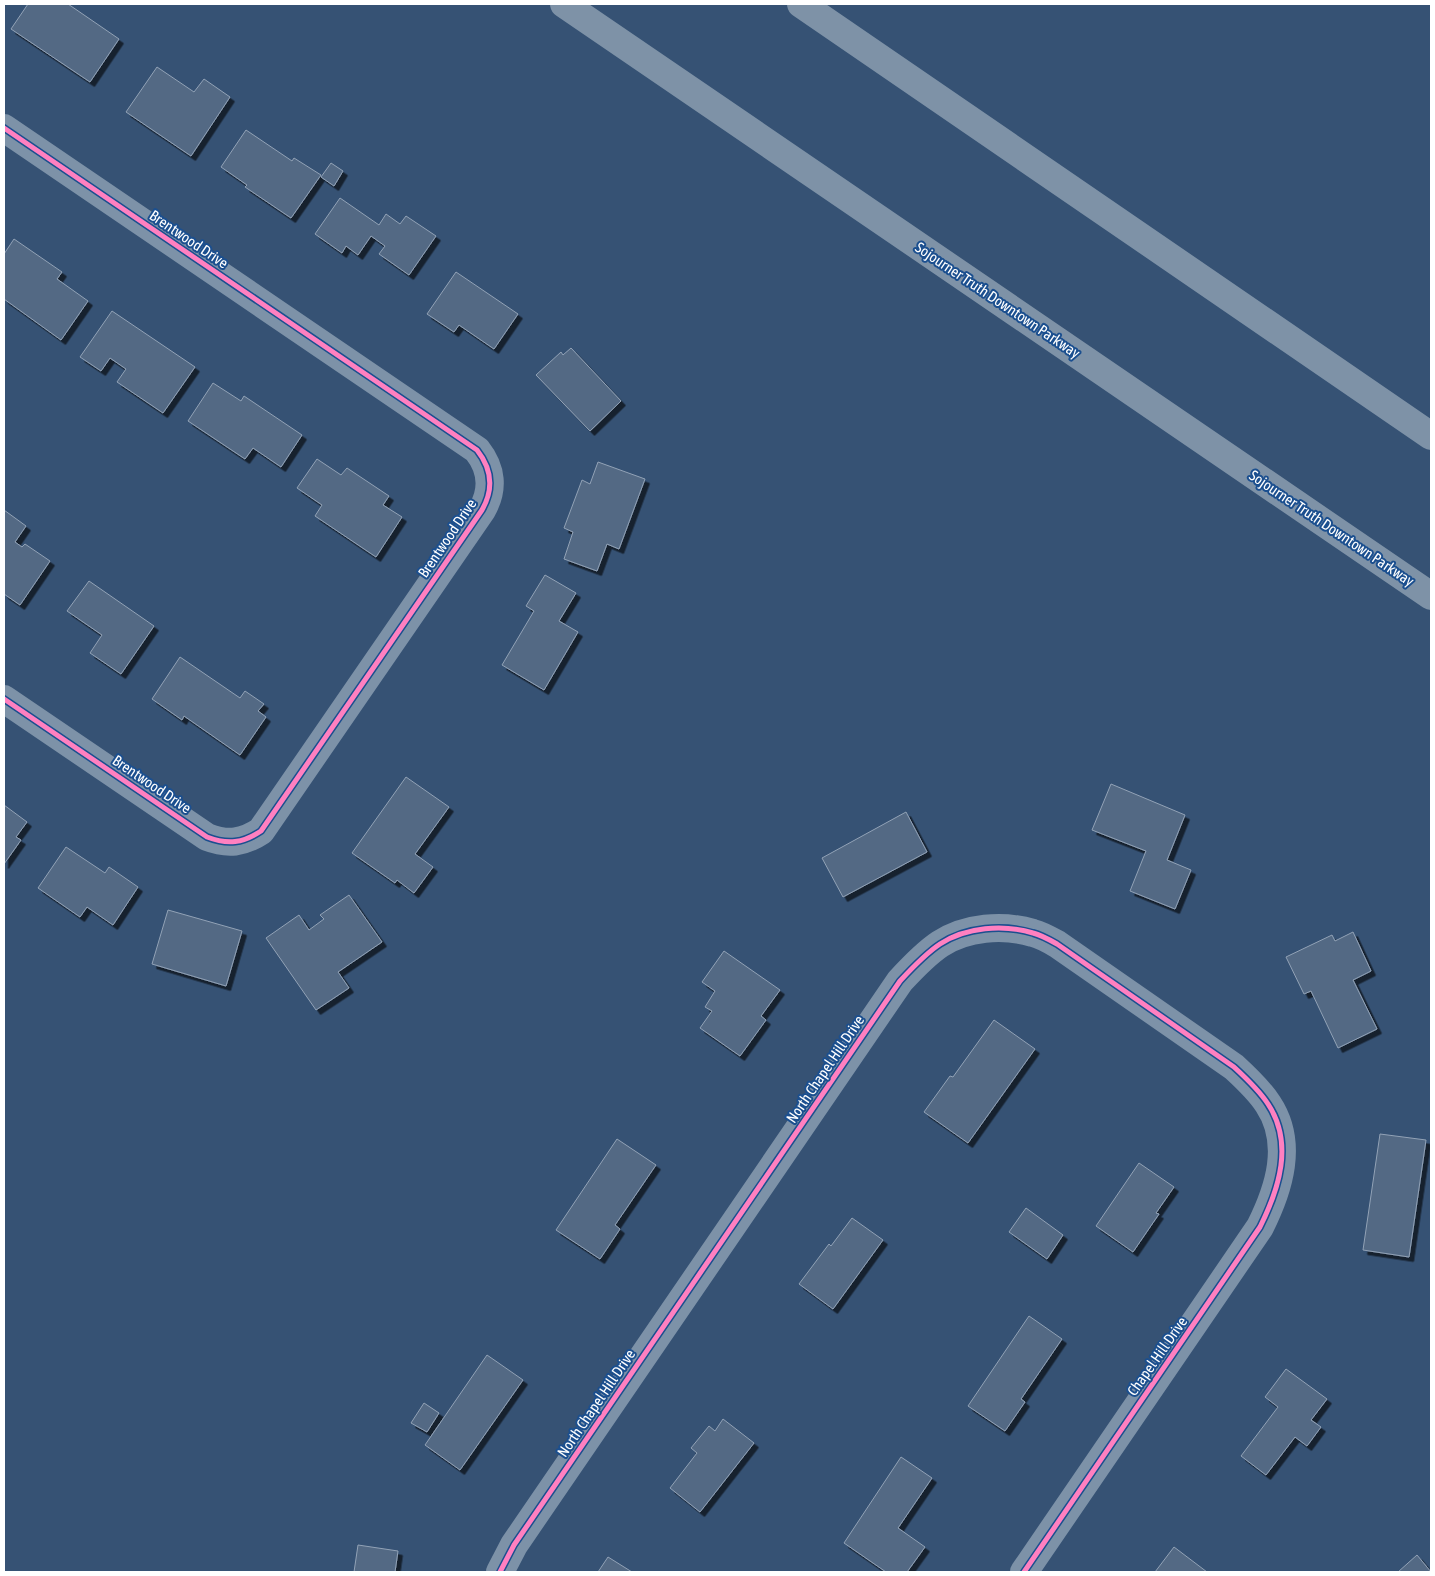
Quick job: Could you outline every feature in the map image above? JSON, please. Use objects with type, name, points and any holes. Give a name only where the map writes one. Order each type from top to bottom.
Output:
[{"type":"highway","name":"Sojourner Truth Downtown Parkway","points":[[564,4],[1431,596]]},
{"type":"highway","points":[[801,4],[1431,436]]},
{"type":"street","name":"Brentwood Drive","points":[[4,128],[477,450],[486,463],[491,479],[488,500],[482,510],[261,831],[241,842],[229,843],[207,837],[4,699]]},
{"type":"street","name":"North Chapel Hill Drive","points":[[500,1572],[514,1545],[900,981],[918,962],[940,944],[963,933],[1012,928],[1035,933],[1057,944],[1234,1067],[1252,1084],[1268,1104],[1278,1124],[1281,1142]]},
{"type":"street","name":"Chapel Hill Drive","points":[[1024,1572],[1245,1252],[1260,1227],[1273,1201],[1278,1181],[1281,1142]]},
{"type":"building","points":[[28,4],[68,4],[119,39],[90,82],[11,29]]},
{"type":"building","points":[[157,67],[194,92],[204,79],[230,97],[191,156],[126,112]]},
{"type":"building","points":[[246,130],[292,161],[294,158],[321,175],[291,218],[245,187],[247,185],[221,167]]},
{"type":"building","points":[[331,163],[343,171],[334,186],[321,177]]},
{"type":"building","points":[[340,198],[379,225],[386,214],[400,224],[406,216],[436,236],[409,275],[379,254],[385,246],[371,236],[358,255],[346,246],[342,253],[315,234]]},
{"type":"building","points":[[14,239],[62,272],[57,279],[88,301],[61,340],[4,299],[4,254]]},
{"type":"building","points":[[456,272],[518,314],[494,349],[459,325],[454,332],[427,314]]},
{"type":"building","points":[[112,311],[195,367],[163,413],[117,382],[126,369],[110,358],[101,371],[80,357]]},
{"type":"building","points":[[571,348],[621,401],[590,431],[536,375],[561,352],[563,355]]},
{"type":"building","points":[[213,383],[241,401],[244,396],[302,435],[281,467],[253,448],[245,459],[188,421]]},
{"type":"building","points":[[317,459],[341,475],[347,468],[389,496],[383,505],[402,517],[376,557],[315,516],[322,505],[297,488]]},
{"type":"building","points":[[598,462],[645,479],[619,549],[607,544],[597,571],[564,559],[573,532],[564,528],[582,480],[590,484]]},
{"type":"building","points":[[4,510],[26,526],[15,542],[22,547],[25,544],[50,561],[20,605],[4,594]]},
{"type":"building","points":[[545,575],[576,593],[559,621],[578,632],[544,690],[502,665],[534,611],[526,606]]},
{"type":"building","points":[[89,581],[154,626],[121,674],[90,653],[102,635],[67,611]]},
{"type":"building","points":[[180,657],[240,698],[245,691],[264,704],[258,711],[266,717],[240,755],[184,716],[182,720],[152,699]]},
{"type":"building","points":[[406,777],[449,807],[415,854],[433,867],[414,893],[397,880],[395,883],[352,853]]},
{"type":"building","points":[[1111,784],[1185,815],[1167,860],[1191,870],[1175,909],[1130,891],[1146,851],[1092,830]]},
{"type":"building","points":[[4,805],[27,822],[16,837],[21,840],[4,864]]},
{"type":"building","points":[[906,812],[927,852],[843,897],[822,858]]},
{"type":"building","points":[[66,847],[105,873],[109,867],[138,887],[113,925],[87,907],[80,917],[38,888]]},
{"type":"building","points":[[349,895],[382,942],[338,972],[349,988],[316,1010],[266,938],[299,915],[309,930],[324,919],[320,915]]},
{"type":"building","points":[[168,910],[242,931],[226,986],[152,964]]},
{"type":"building","points":[[1353,932],[1371,971],[1353,980],[1377,1029],[1338,1048],[1311,991],[1304,994],[1286,957],[1332,935],[1335,941]]},
{"type":"building","points":[[724,951],[780,990],[761,1016],[766,1020],[740,1056],[700,1028],[712,1011],[705,1007],[715,991],[702,982]]},
{"type":"building","points":[[994,1020],[1035,1049],[968,1143],[924,1112],[950,1076],[953,1077]]},
{"type":"building","points":[[1380,1134],[1426,1140],[1409,1257],[1363,1250]]},
{"type":"building","points":[[617,1139],[656,1165],[615,1225],[620,1229],[600,1259],[556,1230]]},
{"type":"building","points":[[1139,1163],[1174,1187],[1156,1213],[1159,1214],[1133,1252],[1096,1226]]},
{"type":"building","points":[[1026,1208],[1063,1235],[1047,1259],[1009,1232]]},
{"type":"building","points":[[852,1218],[883,1240],[833,1309],[799,1284],[829,1244],[831,1246]]},
{"type":"building","points":[[1029,1316],[1062,1339],[1021,1399],[1025,1402],[1005,1431],[968,1406]]},
{"type":"building","points":[[487,1355],[523,1380],[460,1470],[425,1445]]},
{"type":"building","points":[[1286,1369],[1327,1399],[1311,1420],[1321,1427],[1307,1446],[1295,1437],[1266,1475],[1241,1456],[1278,1407],[1265,1397]]},
{"type":"building","points":[[424,1403],[439,1413],[427,1432],[411,1423]]},
{"type":"building","points":[[723,1419],[754,1443],[700,1512],[670,1488],[697,1453],[691,1448],[709,1426],[715,1431]]},
{"type":"building","points":[[901,1457],[932,1478],[898,1528],[925,1547],[907,1572],[886,1572],[844,1543]]},
{"type":"building","points":[[358,1545],[398,1551],[395,1572],[354,1572]]},
{"type":"building","points":[[1174,1547],[1207,1572],[1155,1572]]},
{"type":"building","points":[[1417,1555],[1431,1572],[1398,1572]]},
{"type":"building","points":[[608,1557],[632,1572],[598,1572]]},
{"type":"cycle path","points":[[4,128],[477,450],[486,464],[490,479],[490,487],[482,510],[261,831],[248,838],[229,842],[207,837],[4,699]]},
{"type":"cycle path","points":[[500,1572],[514,1545],[900,981],[929,952],[950,938],[973,931],[997,928],[1033,933],[1057,944],[1234,1067],[1248,1080],[1268,1104],[1276,1119],[1282,1150],[1278,1182],[1260,1227],[1024,1572]]}]
